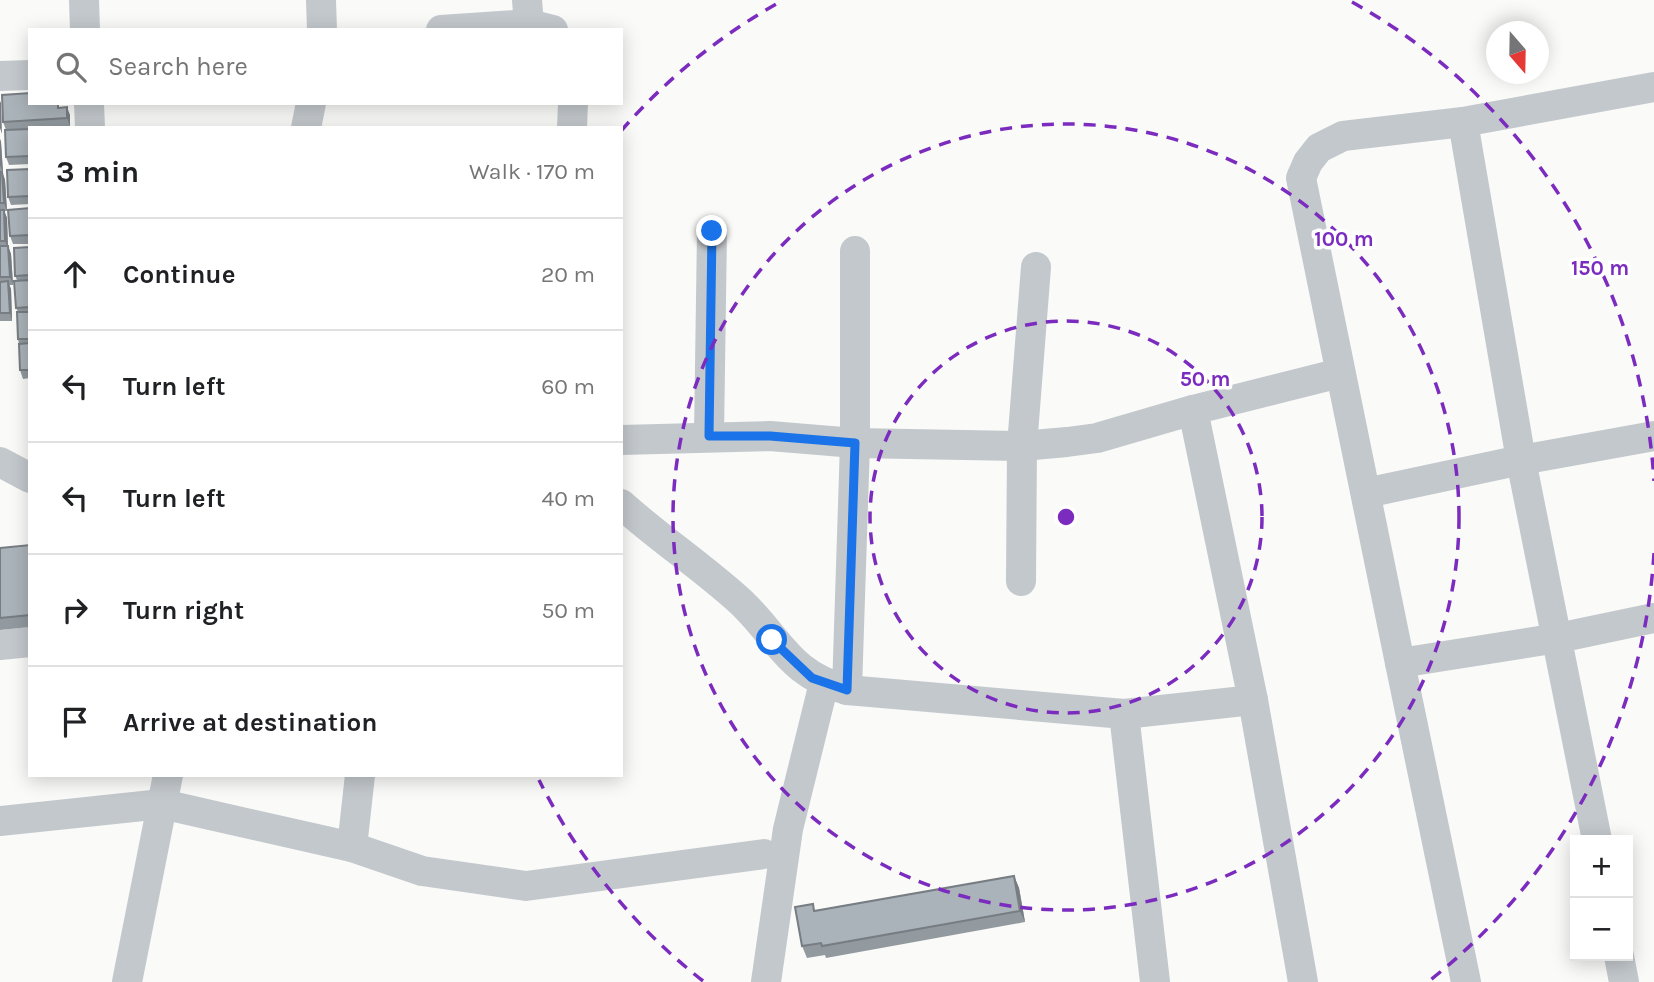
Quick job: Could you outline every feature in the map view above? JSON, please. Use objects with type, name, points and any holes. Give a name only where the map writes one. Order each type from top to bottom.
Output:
[{"type":"street","points":[[83,0],[85,28]]},
{"type":"street","points":[[321,0],[322,28]]},
{"type":"street","points":[[457,28],[536,18]]},
{"type":"street","points":[[0,76],[28,75]]},
{"type":"street","points":[[1466,982],[1301,178],[1308,162],[1319,148],[1343,136],[1463,122],[1654,87]]},
{"type":"street","points":[[89,105],[90,126]]},
{"type":"street","points":[[306,126],[311,105]]},
{"type":"street","points":[[572,126],[573,105]]},
{"type":"street","points":[[1463,122],[1521,460],[1596,835]]},
{"type":"street","points":[[709,436],[712,231]]},
{"type":"street","points":[[766,982],[788,829],[835,687],[855,443],[855,251]]},
{"type":"street","points":[[1021,581],[1022,446],[1035,267]]},
{"type":"street","points":[[623,440],[770,436],[855,443],[1022,446],[1097,438],[1193,410],[1340,373]]},
{"type":"street","points":[[1193,410],[1253,700],[1303,982]]},
{"type":"street","points":[[1366,493],[1521,460],[1654,436]]},
{"type":"street","points":[[0,462],[28,477]]},
{"type":"street","points":[[623,506],[743,605],[781,649],[812,678],[835,687],[1124,714],[1253,700]]},
{"type":"street","points":[[1400,663],[1558,638],[1654,618]]},
{"type":"street","points":[[0,645],[28,642]]},
{"type":"street","points":[[1124,714],[1155,982]]},
{"type":"street","points":[[352,847],[360,777]]},
{"type":"street","points":[[127,982],[165,789]]},
{"type":"street","points":[[0,821],[165,789],[422,871],[527,886],[764,854]]},
{"type":"street","points":[[1620,961],[1624,982]]},
{"type":"building","points":[[28,93],[28,105],[67,107],[67,118],[3,122],[2,95]]},
{"type":"building","points":[[28,129],[28,156],[6,157],[5,130]]},
{"type":"building","points":[[28,169],[28,196],[8,197],[7,170]]},
{"type":"building","points":[[2,172],[4,203],[0,203]]},
{"type":"building","points":[[28,208],[28,235],[10,236],[8,210]]},
{"type":"building","points":[[0,210],[4,210],[5,241],[0,241]]},
{"type":"building","points":[[0,246],[8,246],[10,277],[0,277]]},
{"type":"building","points":[[28,247],[28,275],[15,276],[14,248]]},
{"type":"building","points":[[28,280],[28,307],[16,308],[14,281]]},
{"type":"building","points":[[8,281],[10,313],[0,313],[0,282]]},
{"type":"building","points":[[17,312],[28,312],[28,339],[18,339]]},
{"type":"building","points":[[28,343],[28,370],[20,370],[19,344]]},
{"type":"building","points":[[28,545],[28,615],[0,618],[0,548]]},
{"type":"building","points":[[1014,876],[1020,911],[822,946],[821,943],[802,946],[795,907],[813,904],[814,911]]},
{"type":"route","points":[[712,231],[709,436],[770,436],[855,443],[847,690],[812,678],[772,640]]}]
